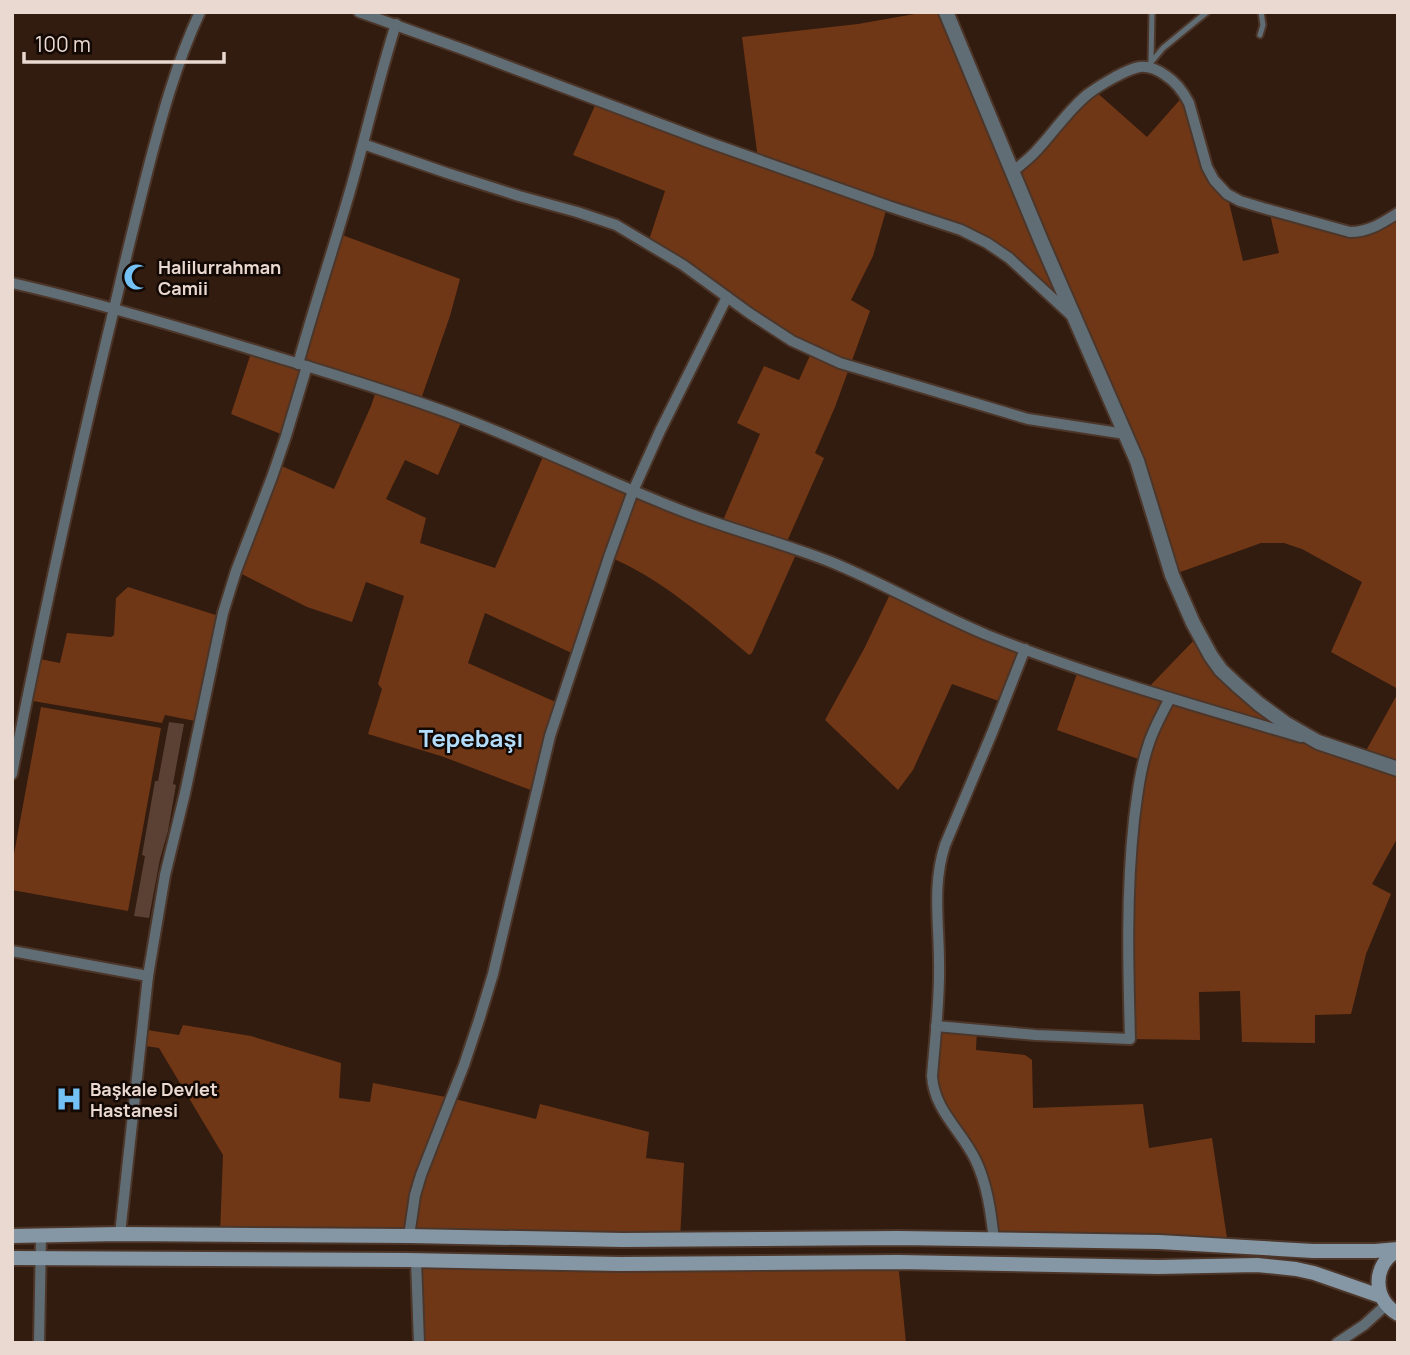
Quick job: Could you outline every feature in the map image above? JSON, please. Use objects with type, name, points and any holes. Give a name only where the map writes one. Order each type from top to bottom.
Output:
[{"type":"main road","points":[[12,1236],[120,1234],[623,1240],[874,1238],[1159,1242],[1313,1251],[1398,1249]]},
{"type":"main road","points":[[1388,1305],[1378,1283],[1380,1271],[1386,1260],[1398,1249]]},
{"type":"main road","points":[[12,1258],[620,1264],[898,1262],[1158,1267],[1257,1265],[1314,1273],[1388,1305]]},
{"type":"street","points":[[12,774],[39,637],[114,308],[157,135],[175,76],[201,12]]},
{"type":"street","points":[[359,12],[698,139],[961,230],[1009,258],[1076,320]]},
{"type":"street","points":[[946,12],[1137,461],[1172,575],[1194,624],[1211,656],[1222,670],[1284,723],[1318,742]]},
{"type":"street","points":[[120,1234],[148,976],[165,875],[223,613],[283,445],[374,94],[396,24]]},
{"type":"street","points":[[1013,172],[1088,94],[1133,67],[1149,65],[1170,78],[1185,94],[1207,167],[1222,190],[1233,198],[1269,211],[1350,232],[1371,229],[1398,213]]},
{"type":"street","points":[[363,144],[507,193],[615,225],[683,265],[792,341],[850,366],[1028,419],[1125,434]]},
{"type":"street","points":[[12,283],[114,308],[377,388],[463,418],[633,491],[863,575],[953,620],[1025,649],[1116,681],[1398,769]]},
{"type":"street","points":[[409,1236],[421,1175],[464,1065],[493,974],[550,736],[580,643],[633,491],[727,297]]},
{"type":"street","points":[[994,1240],[987,1197],[977,1162],[940,1107],[933,1087],[939,964],[937,881],[940,860],[1025,649]]},
{"type":"street","points":[[936,1026],[1130,1040],[1128,914],[1132,845],[1140,780],[1147,749],[1154,728],[1170,698]]},
{"type":"street","points":[[12,951],[148,976]]},
{"type":"street","points":[[38,1343],[41,1236]]},
{"type":"street","points":[[416,1260],[419,1343]]},
{"type":"street","points":[[1337,1343],[1388,1305]]},
{"type":"lane","points":[[1149,65],[1152,53],[1152,12]]},
{"type":"lane","points":[[1149,65],[1163,48],[1207,12]]},
{"type":"lane","points":[[1261,12],[1261,35]]},
{"type":"shaded area","points":[[926,12],[946,12],[1012,171],[1094,90],[1147,137],[1185,94],[1199,143],[1227,194],[1243,261],[1279,253],[1269,210],[1350,232],[1398,213],[1398,689],[1331,652],[1362,582],[1302,549],[1284,543],[1261,543],[1172,575],[1159,534],[1076,320],[999,250],[887,207],[873,256],[851,300],[870,311],[815,453],[824,458],[785,546],[798,550],[752,653],[749,655],[664,588],[609,557],[576,655],[485,613],[468,663],[560,704],[536,792],[441,756],[368,734],[382,689],[378,684],[404,596],[366,582],[352,622],[307,607],[236,571],[277,464],[334,489],[377,388],[307,366],[286,436],[231,414],[252,350],[298,363],[337,233],[460,279],[420,402],[463,418],[438,475],[405,460],[386,499],[426,518],[420,543],[495,568],[545,452],[721,525],[760,434],[737,423],[764,366],[799,380],[812,351],[648,243],[665,191],[573,155],[597,101],[758,159],[742,37],[858,24]]},
{"type":"shaded area","points":[[128,587],[222,617],[200,722],[165,715],[162,723],[27,700],[35,658],[60,663],[67,633],[111,637],[114,635],[116,598]]},
{"type":"shaded area","points":[[892,590],[1025,649],[1004,703],[952,684],[913,770],[898,790],[825,720],[865,647]]},
{"type":"shaded area","points":[[1199,635],[1211,656],[1285,723],[1363,756],[1398,693],[1398,837],[1372,884],[1391,894],[1366,954],[1351,1014],[1315,1015],[1315,1043],[1242,1042],[1240,991],[1199,992],[1200,1040],[1130,1039],[1128,914],[1144,761],[1057,730],[1079,668],[1146,690]]},
{"type":"shaded area","points":[[41,707],[161,728],[128,911],[12,890],[12,865]]},
{"type":"shaded area","points":[[183,1025],[251,1036],[341,1063],[339,1098],[370,1102],[373,1083],[451,1098],[536,1119],[540,1104],[649,1132],[646,1158],[684,1163],[680,1240],[220,1235],[223,1155],[159,1048],[139,1045],[141,1029],[179,1035]]},
{"type":"shaded area","points":[[936,1026],[977,1029],[976,1050],[1025,1055],[1032,1060],[1033,1108],[1143,1104],[1149,1148],[1212,1138],[1228,1245],[994,1240],[981,1175],[936,1097]]},
{"type":"shaded area","points":[[416,1260],[898,1262],[906,1343],[419,1343]]},
{"type":"building","points":[[169,722],[184,724],[168,831],[149,918],[134,916],[155,781],[158,781]]},
{"type":"place","name":"Halilurrahman Camii","points":[[137,277]]},
{"type":"place","name":"Başkale Devlet Hastanesi","points":[[69,1099]]},
{"type":"district","name":"Tepebaşı","points":[[471,737]]}]
